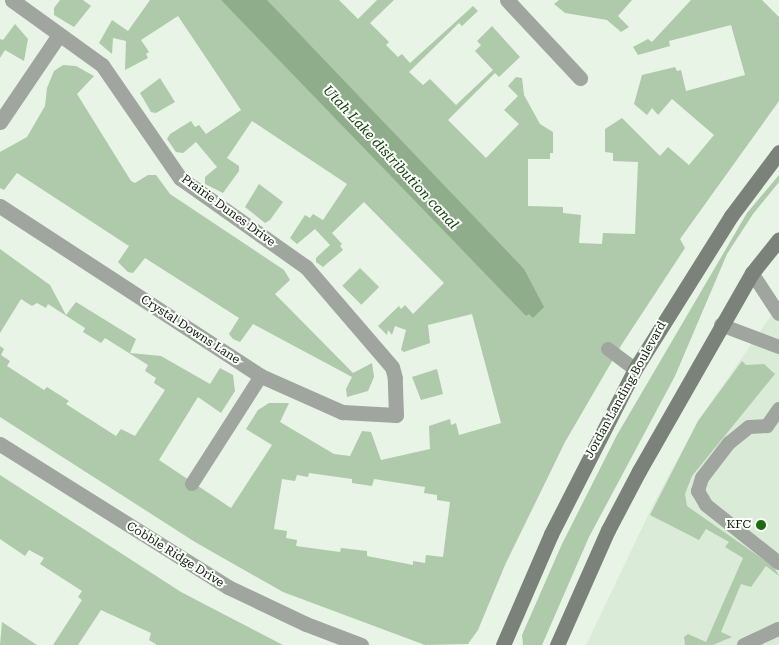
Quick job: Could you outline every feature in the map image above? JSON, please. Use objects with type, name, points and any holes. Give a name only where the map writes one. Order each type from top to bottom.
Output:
[{"type":"main road","name":"Jordan Landing Boulevard","points":[[504,645],[551,534],[635,369],[731,216],[779,152]]},
{"type":"main road","points":[[557,645],[608,530],[721,325],[752,273],[779,239]]},
{"type":"street","name":"Prairie Dunes Drive","points":[[12,0],[102,65],[180,178],[306,267],[392,367],[396,378],[396,415]]},
{"type":"street","points":[[507,0],[580,78]]},
{"type":"street","points":[[0,122],[59,35]]},
{"type":"street","name":"Crystal Downs Lane","points":[[0,206],[261,376],[342,412],[396,415]]},
{"type":"street","name":"Cobble Ridge Drive","points":[[0,444],[228,587],[306,624],[362,645]]},
{"type":"lane","points":[[752,273],[779,314]]},
{"type":"lane","points":[[721,325],[779,347]]},
{"type":"lane","points":[[608,349],[635,369]]},
{"type":"lane","points":[[192,484],[261,376]]},
{"type":"lane","points":[[779,409],[767,426],[749,426],[729,442],[702,478],[698,491],[706,505],[779,563]]},
{"type":"lane","points":[[744,645],[779,629]]},
{"type":"shaded area","points":[[60,0],[83,0],[91,6],[74,27],[54,15],[54,8]]},
{"type":"shaded area","points":[[150,0],[339,0],[358,19],[377,0],[394,0],[370,23],[389,42],[386,45],[398,57],[402,54],[410,63],[473,6],[478,11],[462,26],[459,23],[409,72],[423,85],[430,79],[456,105],[493,70],[475,51],[481,45],[477,41],[492,26],[520,57],[499,77],[495,73],[448,120],[486,158],[519,124],[504,110],[518,96],[508,86],[516,77],[522,78],[524,95],[540,124],[553,132],[553,153],[550,153],[550,159],[528,159],[528,206],[563,207],[563,213],[581,215],[579,243],[602,244],[603,233],[635,234],[638,162],[613,161],[613,153],[605,152],[605,129],[622,118],[660,156],[668,147],[689,165],[714,135],[672,99],[658,115],[652,108],[647,115],[634,104],[642,75],[675,67],[677,71],[681,70],[686,91],[745,75],[731,25],[669,41],[670,46],[638,55],[633,47],[648,39],[652,42],[691,0],[762,0],[779,17],[779,101],[680,239],[685,248],[622,344],[565,442],[505,565],[478,630],[468,644],[425,645],[283,592],[195,542],[0,417],[0,346],[4,349],[1,355],[10,361],[7,366],[44,390],[47,387],[69,401],[66,404],[116,436],[121,429],[135,436],[165,390],[154,383],[156,378],[145,371],[148,365],[105,338],[101,343],[83,332],[85,328],[48,304],[46,308],[37,303],[32,306],[21,299],[0,333],[0,249],[50,285],[66,315],[76,302],[136,339],[130,353],[161,356],[210,384],[220,368],[233,375],[235,391],[221,413],[198,397],[159,460],[231,508],[272,445],[246,429],[258,410],[269,403],[289,403],[280,422],[334,454],[350,456],[362,431],[371,432],[381,460],[430,449],[429,426],[450,419],[451,425],[456,423],[459,435],[501,423],[472,314],[428,325],[430,343],[404,352],[401,350],[406,330],[395,326],[392,335],[388,330],[387,335],[378,326],[399,306],[401,309],[405,305],[413,314],[444,283],[364,202],[332,233],[342,244],[340,246],[343,250],[323,267],[316,262],[316,258],[330,245],[315,229],[297,244],[290,238],[305,215],[310,218],[313,214],[323,220],[347,184],[252,121],[227,158],[239,166],[239,171],[223,193],[205,184],[205,177],[217,167],[196,142],[183,153],[176,152],[167,139],[170,134],[191,121],[195,127],[199,125],[206,134],[241,110],[178,16],[141,40],[149,52],[146,54],[148,58],[125,70],[126,41],[113,38],[112,54],[99,43],[112,20],[128,31]],"holes":[[[309,473],[352,479],[352,483],[372,486],[374,479],[425,487],[424,493],[437,495],[437,500],[450,502],[443,557],[426,555],[425,563],[413,561],[413,565],[367,556],[367,551],[341,548],[340,552],[296,546],[297,540],[286,538],[287,531],[274,529],[282,479],[295,481],[297,475],[308,477]]]},
{"type":"shaded area","points":[[559,0],[632,0],[618,16],[629,27],[621,32],[607,20],[565,13],[554,4]]},
{"type":"shaded area","points":[[15,24],[28,39],[24,61],[5,50],[0,58],[0,39],[3,40]]},
{"type":"shaded area","points":[[63,65],[76,66],[94,76],[77,94],[131,181],[135,183],[148,175],[156,175],[170,194],[284,270],[290,280],[275,294],[353,373],[372,363],[374,377],[368,391],[347,397],[346,389],[352,377],[253,324],[240,342],[233,339],[229,334],[239,318],[145,258],[133,273],[128,272],[118,262],[129,246],[17,173],[4,190],[0,188],[0,152],[27,137],[45,106],[47,88],[54,71]]},
{"type":"shaded area","points":[[160,78],[175,102],[156,113],[151,112],[140,93]]},
{"type":"shaded area","points":[[779,175],[779,182],[753,214],[727,254],[675,376],[589,537],[542,645],[523,645],[522,635],[562,544],[617,435],[747,213]]},
{"type":"shaded area","points":[[259,184],[283,202],[270,220],[265,223],[245,207]]},
{"type":"shaded area","points":[[360,268],[379,287],[361,305],[342,286]]},
{"type":"shaded area","points":[[779,304],[779,645],[586,645],[654,503],[698,421]]},
{"type":"shaded area","points":[[742,361],[746,365],[764,364],[775,374],[692,476],[685,494],[687,506],[774,567],[779,576],[766,566],[751,587],[741,584],[721,632],[732,637],[713,645],[685,645],[684,637],[688,634],[706,642],[743,558],[725,547],[729,542],[706,529],[699,540],[650,515],[698,421]]},
{"type":"shaded area","points":[[437,369],[443,394],[421,400],[412,377]]},
{"type":"shaded area","points":[[0,475],[181,592],[283,645],[157,645],[149,640],[151,633],[101,610],[78,645],[53,645],[82,600],[78,597],[82,591],[40,564],[44,558],[29,550],[25,556],[0,539]]},
{"type":"shaded area","points":[[2,622],[37,645],[0,645]]},
{"type":"water","name":"Utah Lake distribution canal","points":[[221,0],[267,0],[524,269],[544,307],[533,318],[529,314],[526,316]]},
{"type":"place","name":"KFC","points":[[761,525]]}]
